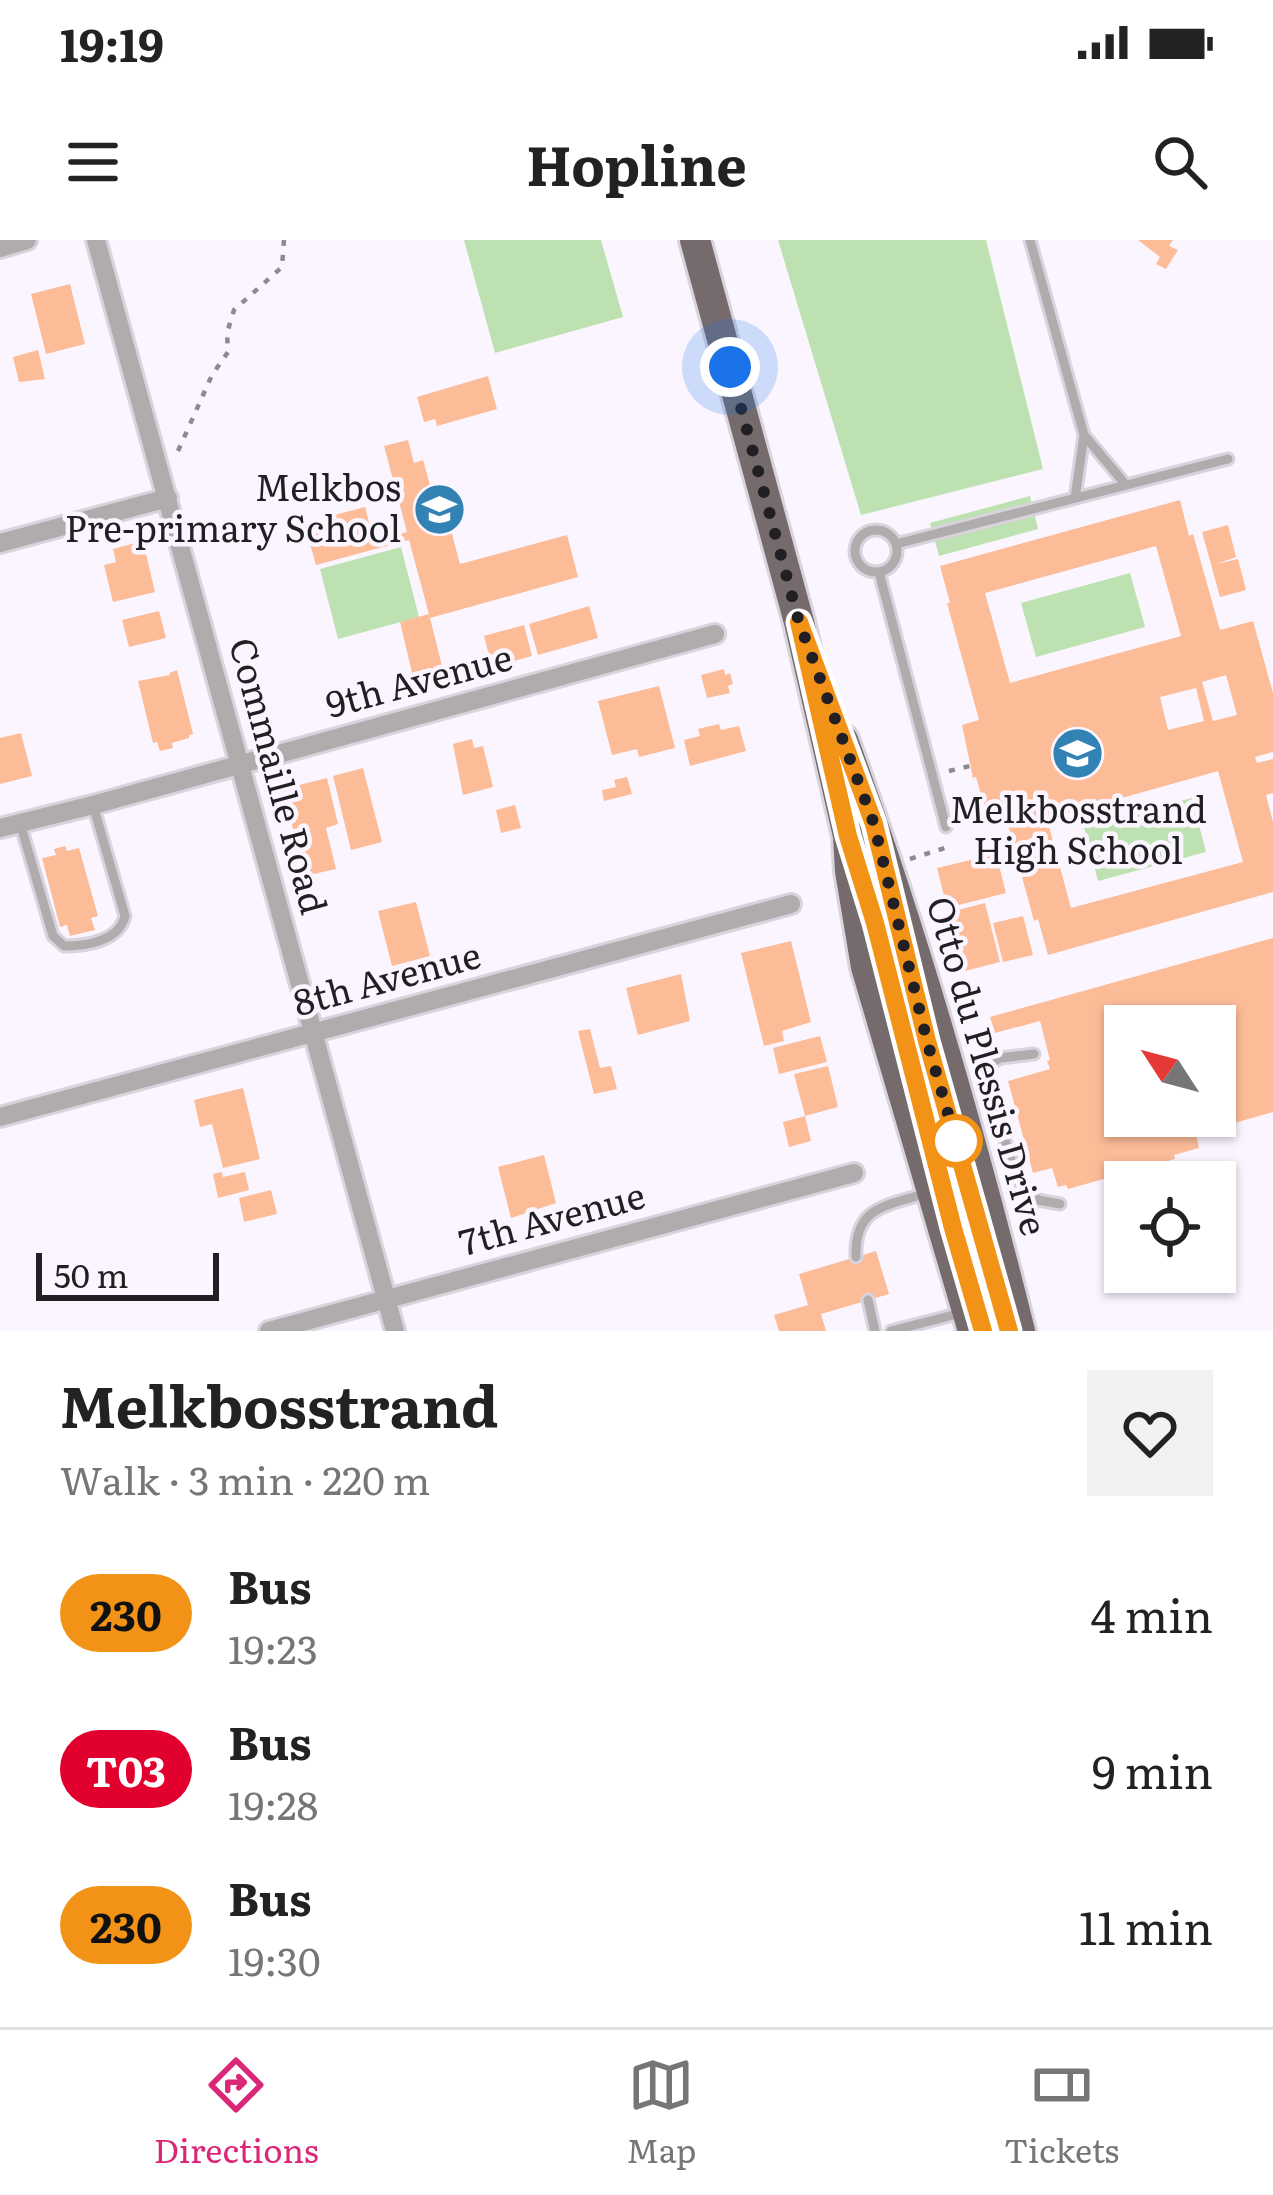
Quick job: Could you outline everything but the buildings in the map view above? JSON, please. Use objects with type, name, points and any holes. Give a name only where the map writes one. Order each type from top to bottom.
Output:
[{"type":"main road","name":"Otto du Plessis Drive","points":[[695,240],[861,830],[887,866],[944,1042],[1020,1331]]},
{"type":"main road","name":"Otto du Plessis Drive","points":[[861,830],[850,871],[866,967],[934,1179],[974,1325]]},
{"type":"street","points":[[0,248],[27,240]]},
{"type":"street","name":"Commaille Road","points":[[96,240],[395,1331]]},
{"type":"street","points":[[0,543],[168,498]]},
{"type":"street","name":"9th Avenue","points":[[10,825],[716,634]]},
{"type":"street","name":"8th Avenue","points":[[0,1117],[791,904]]},
{"type":"street","name":"7th Avenue","points":[[269,1331],[854,1173]]},
{"type":"lane","points":[[1030,240],[1084,436],[1075,498]]},
{"type":"lane","points":[[1084,436],[1126,485]]},
{"type":"lane","points":[[896,544],[1228,459]]},
{"type":"lane","points":[[871,530],[890,535],[896,544],[893,564],[879,572],[865,571],[854,554],[855,543],[871,530]]},
{"type":"lane","points":[[879,572],[946,827]]},
{"type":"lane","points":[[10,825],[52,936],[64,946],[76,946],[113,936],[122,928],[124,916],[93,806]]},
{"type":"lane","points":[[861,830],[916,1000]]},
{"type":"lane","points":[[861,830],[875,923],[922,1107]]},
{"type":"lane","points":[[1034,1054],[1000,1058],[990,1064],[986,1078],[1017,1180],[1039,1200],[1060,1204]]},
{"type":"lane","points":[[856,1257],[855,1237],[861,1223],[934,1179]]},
{"type":"lane","points":[[976,1208],[1009,1331]]},
{"type":"lane","points":[[868,1300],[875,1331]]},
{"type":"lane","points":[[892,1331],[974,1325]]},
{"type":"path","points":[[168,498],[179,446],[228,352],[227,333],[234,310],[282,267],[284,240]]},
{"type":"path","points":[[932,775],[970,766]]},
{"type":"path","points":[[887,866],[945,848],[949,842],[946,827]]},
{"type":"green space","points":[[464,240],[601,240],[623,317],[495,353]]},
{"type":"green space","points":[[778,240],[986,240],[1043,469],[861,515]]},
{"type":"green space","points":[[1030,496],[1038,529],[939,556],[930,523]]},
{"type":"green space","points":[[401,547],[419,617],[338,639],[320,569]]},
{"type":"green space","points":[[1130,573],[1145,627],[1036,657],[1021,603]]},
{"type":"green space","points":[[1192,798],[1206,852],[1098,881],[1084,827]]},
{"type":"bus line","name":"230","points":[[983,1331],[848,836],[799,622],[874,824],[927,1041],[1009,1331]]},
{"type":"place","name":"Melkbos Pre-primary School","points":[[440,509]]},
{"type":"place","name":"Melkbosstrand High School","points":[[1078,754]]},
{"type":"route","points":[[730,367],[799,622],[874,824],[956,1141]]}]
